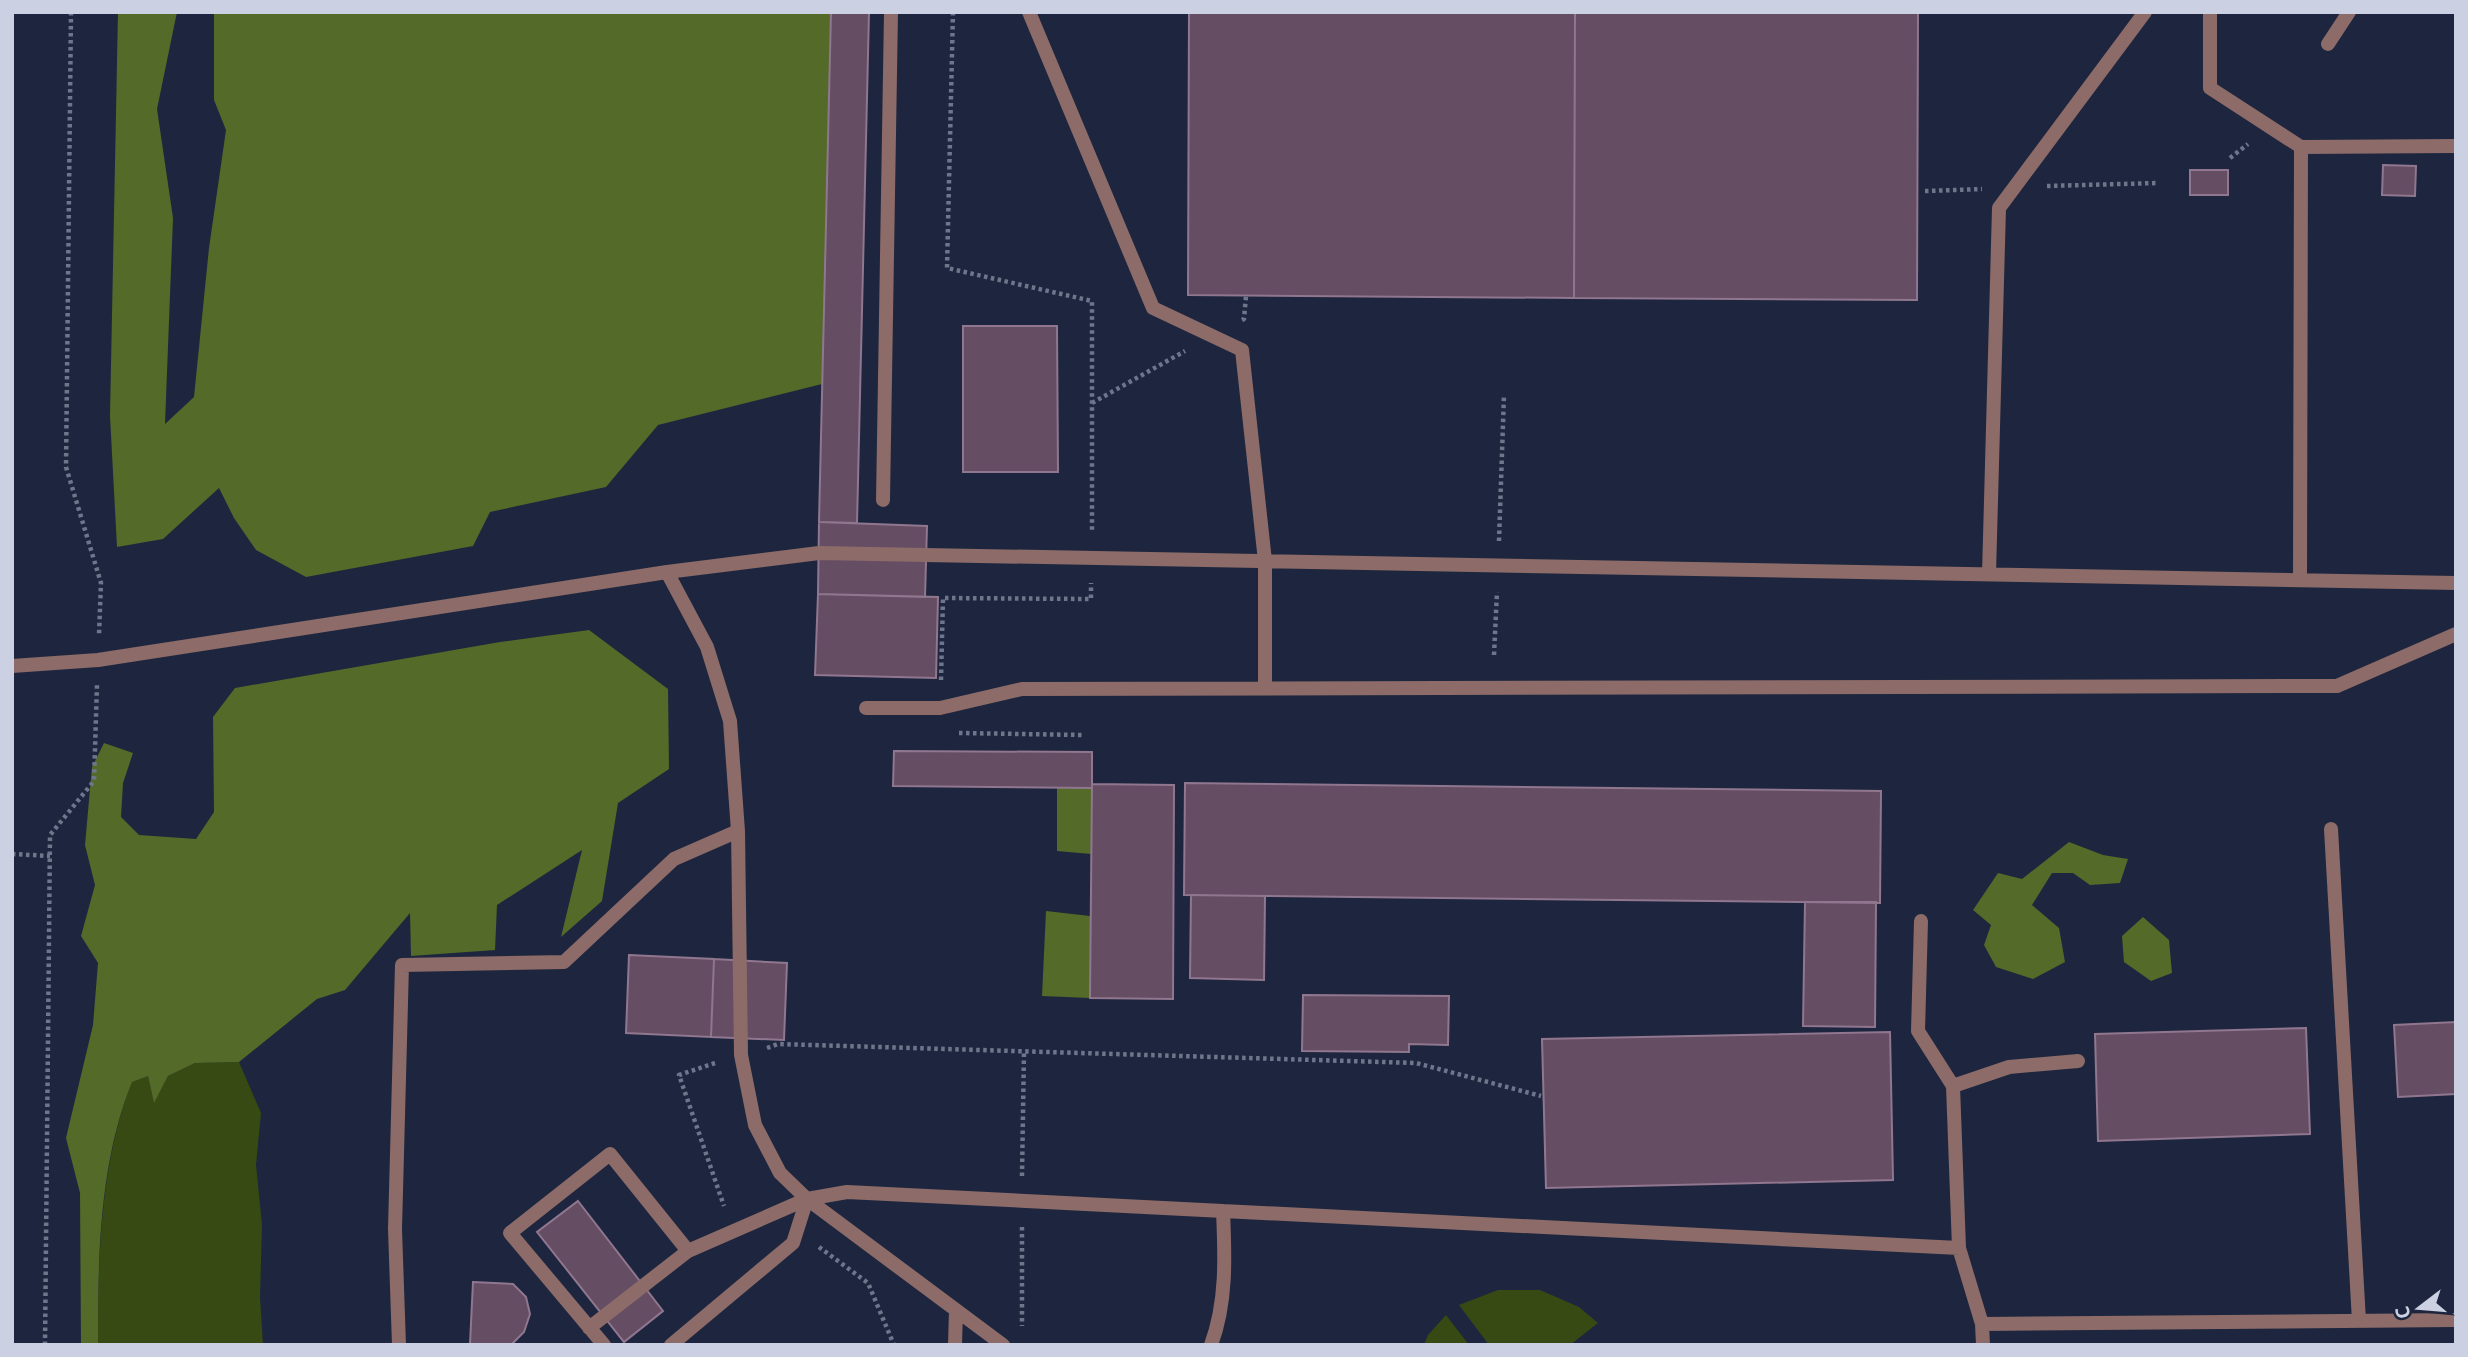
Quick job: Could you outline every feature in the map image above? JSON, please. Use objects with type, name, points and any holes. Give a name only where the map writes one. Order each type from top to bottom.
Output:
[{"type":"lane","points":[[883,500],[891,12]]},
{"type":"lane","points":[[1029,12],[1153,308],[1242,350],[1265,561],[1265,688]]},
{"type":"lane","points":[[1989,574],[1999,208],[2145,12]]},
{"type":"lane","points":[[2210,12],[2210,88],[2301,147],[2456,146]]},
{"type":"lane","points":[[2328,44],[2349,12]]},
{"type":"lane","points":[[2300,580],[2301,147]]},
{"type":"lane","points":[[12,666],[112,658],[667,572],[819,553],[2456,583]]},
{"type":"lane","points":[[667,572],[707,647],[730,721],[737,831],[741,1055],[755,1125],[780,1173],[807,1199],[1003,1345]]},
{"type":"lane","points":[[866,709],[940,708],[1022,690],[2337,686],[2456,634]]},
{"type":"lane","points":[[2331,829],[2359,1321]]},
{"type":"lane","points":[[399,1345],[395,1229],[402,965],[564,962],[674,859],[737,831]]},
{"type":"lane","points":[[1921,921],[1918,1031],[1953,1086],[1959,1248],[1983,1324],[1983,1345]]},
{"type":"lane","points":[[1953,1086],[2009,1067],[2078,1061]]},
{"type":"lane","points":[[604,1345],[510,1233],[610,1154],[688,1251]]},
{"type":"lane","points":[[589,1328],[688,1251],[807,1199],[847,1192],[1959,1248]]},
{"type":"lane","points":[[671,1345],[793,1243],[807,1199]]},
{"type":"lane","points":[[1211,1345],[1218,1325],[1226,1271],[1223,1211]]},
{"type":"lane","points":[[955,1345],[956,1310]]},
{"type":"lane","points":[[1983,1324],[2456,1320]]},
{"type":"path","points":[[953,12],[947,268],[1092,301],[1092,558],[1091,599],[943,598],[939,733],[1083,735]]},
{"type":"path","points":[[1091,404],[1244,319],[1246,296]]},
{"type":"path","points":[[1494,655],[1504,395]]},
{"type":"path","points":[[12,854],[50,856]]},
{"type":"path","points":[[727,1214],[679,1075],[778,1044],[1416,1063],[1541,1096]]},
{"type":"path","points":[[797,1232],[868,1283],[894,1345]]},
{"type":"green space","points":[[118,12],[177,12],[157,109],[173,218],[165,424],[194,397],[209,248],[226,130],[214,100],[214,12],[831,12],[822,384],[658,425],[606,487],[490,512],[473,546],[306,577],[256,550],[234,518],[219,488],[163,539],[117,547],[110,416]]},
{"type":"green space","points":[[589,630],[668,689],[669,769],[618,803],[602,901],[561,937],[582,850],[497,905],[495,950],[411,956],[410,913],[345,990],[317,999],[239,1062],[195,1063],[168,1076],[154,1103],[148,1076],[132,1082],[121,1113],[107,1178],[100,1245],[98,1345],[81,1345],[80,1193],[66,1138],[93,1025],[98,963],[81,936],[95,885],[85,845],[92,767],[104,743],[133,753],[123,783],[121,817],[139,835],[196,839],[214,812],[213,717],[235,688],[500,642]]},
{"type":"green space","points":[[1057,788],[1092,788],[1091,854],[1057,851]]},
{"type":"green space","points":[[2069,842],[2103,855],[2128,859],[2120,883],[2090,885],[2073,873],[2052,873],[2032,905],[2059,928],[2065,962],[2033,979],[1996,967],[1984,945],[1991,925],[1973,910],[1998,873],[2022,879]]},
{"type":"green space","points":[[1046,911],[1090,916],[1090,998],[1042,996]]},
{"type":"green space","points":[[2143,917],[2169,940],[2172,973],[2151,981],[2124,962],[2122,936]]},
{"type":"green space","points":[[239,1062],[261,1113],[256,1165],[262,1225],[260,1297],[263,1345],[98,1345],[100,1245],[107,1178],[121,1113],[132,1081],[148,1076],[154,1102],[168,1076],[195,1063]]},
{"type":"green space","points":[[1498,1290],[1540,1290],[1579,1307],[1598,1323],[1570,1345],[1489,1345],[1459,1305]]},
{"type":"green space","points":[[1446,1315],[1469,1345],[1424,1345],[1428,1335]]},
{"type":"building","points":[[831,12],[869,12],[857,523],[819,522]]},
{"type":"building","points":[[1189,12],[1575,12],[1574,298],[1188,295]]},
{"type":"building","points":[[1575,12],[1918,12],[1917,300],[1574,298]]},
{"type":"building","points":[[2383,165],[2416,166],[2415,196],[2382,195]]},
{"type":"building","points":[[2190,170],[2228,170],[2228,195],[2190,195]]},
{"type":"building","points":[[963,326],[1057,326],[1058,472],[963,472]]},
{"type":"building","points":[[819,522],[927,526],[925,597],[818,594]]},
{"type":"building","points":[[818,594],[938,597],[936,678],[815,675]]},
{"type":"building","points":[[894,751],[1092,752],[1092,788],[893,786]]},
{"type":"building","points":[[1185,783],[1881,791],[1880,903],[1184,895]]},
{"type":"building","points":[[1092,784],[1174,785],[1173,999],[1090,998]]},
{"type":"building","points":[[1191,895],[1265,896],[1264,980],[1190,978]]},
{"type":"building","points":[[1805,902],[1876,902],[1875,1027],[1803,1026]]},
{"type":"building","points":[[629,955],[714,959],[711,1037],[626,1033]]},
{"type":"building","points":[[714,959],[787,963],[784,1040],[711,1037]]},
{"type":"building","points":[[1303,995],[1449,996],[1448,1045],[1409,1044],[1409,1052],[1302,1051]]},
{"type":"building","points":[[2456,1022],[2456,1094],[2398,1097],[2394,1025]]},
{"type":"building","points":[[2306,1028],[2310,1134],[2098,1141],[2095,1034]]},
{"type":"building","points":[[1890,1032],[1893,1180],[1546,1188],[1542,1039]]},
{"type":"building","points":[[578,1201],[663,1311],[624,1342],[537,1232]]},
{"type":"building","points":[[473,1282],[513,1284],[526,1297],[530,1314],[524,1332],[511,1345],[470,1344]]}]
